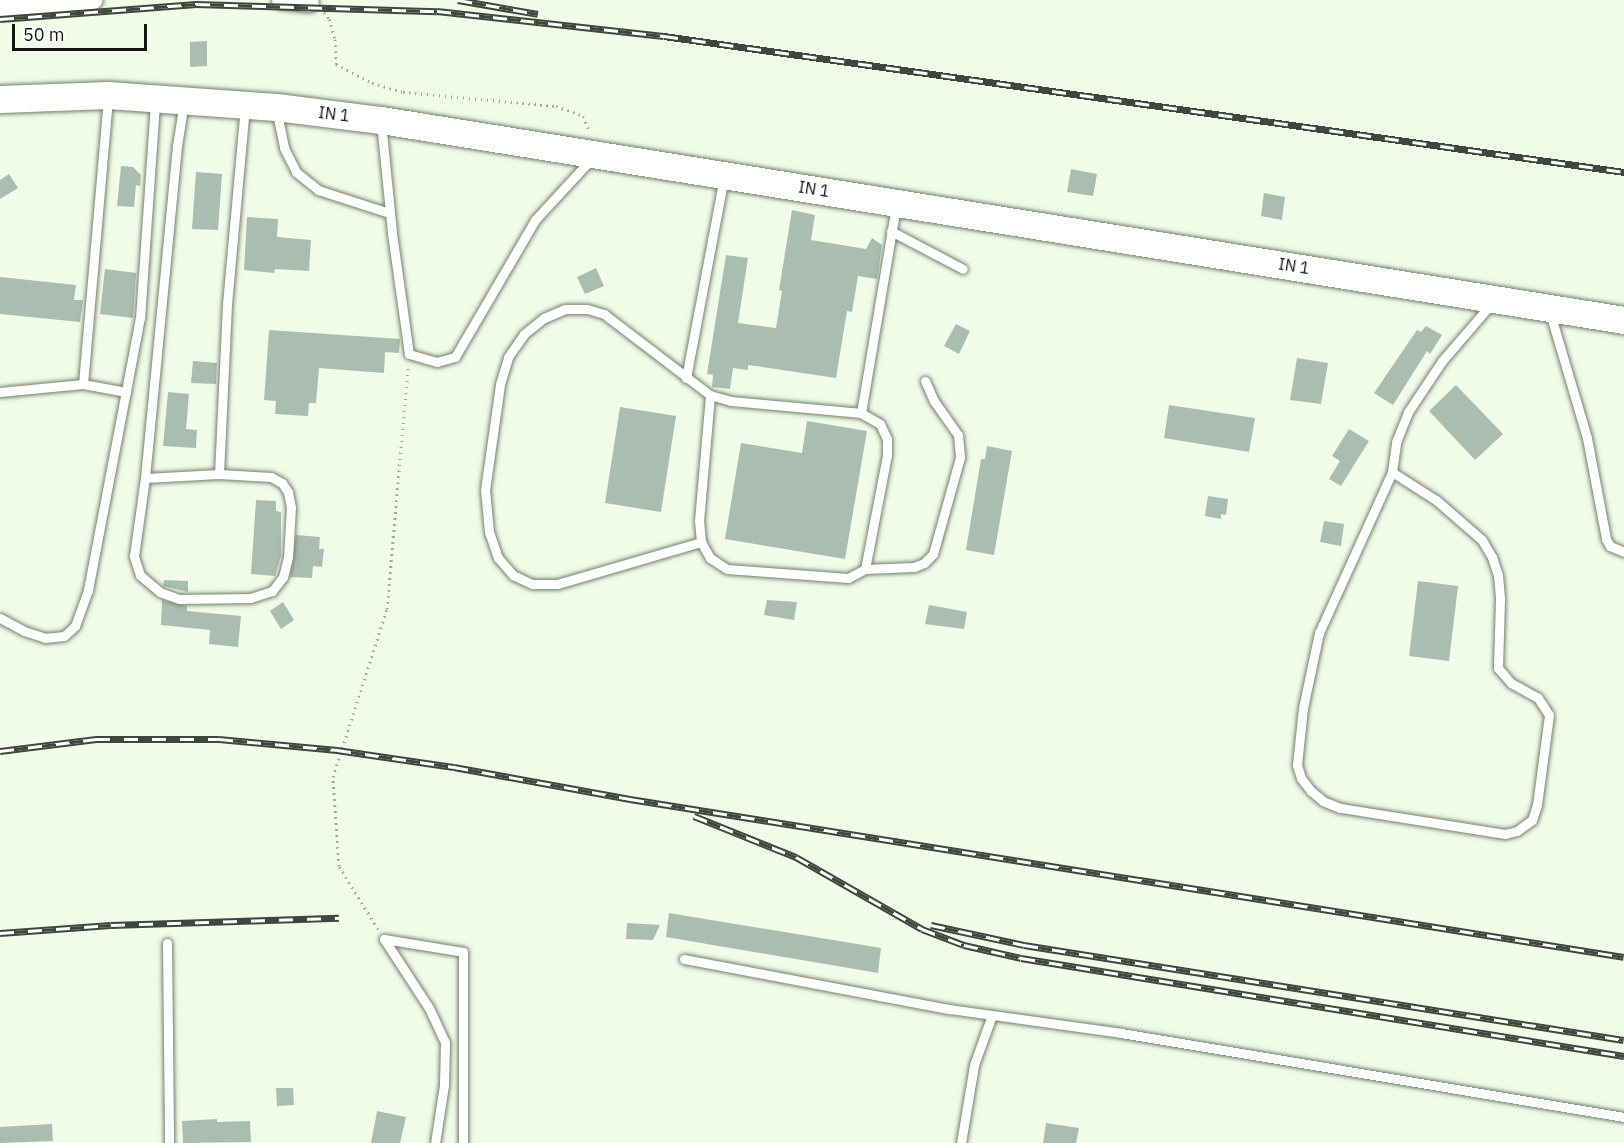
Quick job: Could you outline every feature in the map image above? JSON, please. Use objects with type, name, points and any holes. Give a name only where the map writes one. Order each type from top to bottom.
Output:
[{"type":"street","points":[[0,9],[93,0]]},
{"type":"street","points":[[281,0],[310,3]]},
{"type":"street","name":"IN 1","points":[[0,99],[108,95],[276,107],[381,120],[1624,320]]},
{"type":"lane","points":[[83,384],[108,95]]},
{"type":"lane","points":[[0,618],[24,631],[45,638],[64,636],[75,626],[88,590],[140,318],[156,100]]},
{"type":"lane","points":[[145,478],[219,474],[271,477],[282,483],[288,492],[291,507],[288,557],[283,577],[272,591],[251,598],[179,599],[160,592],[140,575],[134,556],[145,478],[177,146],[184,102]]},
{"type":"lane","points":[[219,474],[227,304],[245,106]]},
{"type":"lane","points":[[276,107],[284,148],[296,172],[318,190],[390,213]]},
{"type":"lane","points":[[381,120],[390,213],[409,354],[437,362],[455,357],[535,220],[595,154]]},
{"type":"lane","points":[[686,378],[724,175]]},
{"type":"lane","points":[[861,413],[896,202]]},
{"type":"lane","points":[[891,231],[963,268]]},
{"type":"lane","points":[[1392,472],[1436,500],[1482,540],[1492,557],[1498,574],[1500,600],[1498,668],[1511,683],[1538,698],[1548,716],[1537,805],[1532,820],[1517,831],[1505,834],[1340,808],[1323,801],[1301,778],[1297,753],[1303,708],[1319,633],[1392,472],[1396,442],[1408,412],[1442,361],[1495,299]]},
{"type":"lane","points":[[1548,307],[1587,438],[1606,539],[1610,546],[1624,552]]},
{"type":"lane","points":[[701,542],[557,584],[532,584],[513,575],[498,558],[489,532],[485,490],[500,384],[508,357],[530,329],[544,318],[565,309],[587,309],[604,314],[710,395],[731,401],[861,413],[880,424],[887,439],[888,455],[865,568]]},
{"type":"lane","points":[[710,395],[699,521],[701,542],[710,558],[727,568],[848,578],[865,568],[914,567],[924,564],[933,554],[960,457],[958,435],[934,401],[925,381]]},
{"type":"lane","points":[[0,392],[83,384],[126,392]]},
{"type":"lane","points":[[384,939],[429,1008],[445,1043],[444,1085],[435,1143]]},
{"type":"lane","points":[[384,939],[463,952],[464,1143]]},
{"type":"lane","points":[[167,943],[169,1143]]},
{"type":"lane","points":[[684,959],[992,1015],[1121,1033],[1624,1117]]},
{"type":"lane","points":[[961,1143],[975,1065],[992,1015]]},
{"type":"path","points":[[310,3],[320,8],[329,19],[335,39],[336,64],[372,84],[403,92],[556,106],[583,116],[597,150],[595,154]]},
{"type":"path","points":[[384,939],[339,867],[333,777],[387,609],[409,354]]},
{"type":"building","points":[[207,41],[207,66],[190,67],[190,42]]},
{"type":"building","points":[[121,166],[133,167],[141,175],[140,186],[136,185],[134,207],[117,206]]},
{"type":"building","points":[[1071,169],[1097,174],[1093,196],[1067,192]]},
{"type":"building","points":[[196,172],[222,174],[218,230],[192,229]]},
{"type":"building","points":[[9,174],[18,188],[0,199],[0,180]]},
{"type":"building","points":[[1264,193],[1285,197],[1282,220],[1261,216]]},
{"type":"building","points":[[792,210],[815,215],[811,240],[866,249],[872,238],[882,245],[877,279],[858,276],[852,312],[847,311],[836,378],[748,365],[748,370],[733,368],[730,389],[712,387],[713,375],[707,374],[726,255],[748,258],[738,323],[776,328],[782,291],[779,290]]},
{"type":"building","points":[[247,217],[278,219],[277,237],[311,240],[309,271],[275,269],[274,273],[244,270]]},
{"type":"building","points":[[596,268],[604,286],[585,294],[577,277]]},
{"type":"building","points":[[105,269],[136,273],[133,318],[100,314]]},
{"type":"building","points":[[0,277],[76,285],[74,300],[83,300],[80,322],[0,314]]},
{"type":"building","points":[[956,324],[970,331],[959,354],[944,346]]},
{"type":"building","points":[[1426,326],[1442,335],[1430,354],[1427,351],[1393,405],[1374,393],[1417,330],[1421,332]]},
{"type":"building","points":[[269,330],[400,339],[399,353],[385,352],[384,373],[319,368],[316,403],[309,403],[308,416],[275,414],[276,401],[264,400]]},
{"type":"building","points":[[1297,358],[1328,363],[1321,404],[1290,400]]},
{"type":"building","points":[[193,361],[217,363],[216,384],[191,383]]},
{"type":"building","points":[[1456,385],[1503,434],[1475,460],[1429,411]]},
{"type":"building","points":[[168,392],[189,394],[186,429],[197,430],[196,448],[163,446]]},
{"type":"building","points":[[1169,405],[1255,418],[1249,452],[1164,438]]},
{"type":"building","points":[[620,407],[676,416],[661,512],[605,503]]},
{"type":"building","points":[[807,421],[867,431],[845,559],[725,539],[741,443],[802,453]]},
{"type":"building","points":[[1349,429],[1369,441],[1341,486],[1329,479],[1340,461],[1332,456]]},
{"type":"building","points":[[987,446],[1012,451],[994,555],[966,550],[981,459],[985,459]]},
{"type":"building","points":[[1208,496],[1228,499],[1226,515],[1221,514],[1221,519],[1205,516]]},
{"type":"building","points":[[256,500],[276,501],[276,511],[281,512],[281,556],[275,576],[251,574]]},
{"type":"building","points":[[1324,521],[1344,524],[1341,546],[1320,542]]},
{"type":"building","points":[[296,535],[320,537],[319,549],[324,549],[322,567],[313,566],[312,578],[290,577]]},
{"type":"building","points":[[164,580],[188,581],[188,592],[163,586]]},
{"type":"building","points":[[1418,581],[1458,586],[1449,661],[1409,656]]},
{"type":"building","points":[[162,600],[187,606],[187,611],[241,616],[238,647],[209,644],[210,630],[161,625]]},
{"type":"building","points":[[767,600],[797,602],[794,620],[764,615]]},
{"type":"building","points":[[283,602],[294,620],[281,629],[270,611]]},
{"type":"building","points":[[929,605],[967,612],[964,629],[925,624]]},
{"type":"building","points":[[669,913],[881,948],[878,973],[666,937]]},
{"type":"building","points":[[627,923],[660,925],[653,940],[626,939]]},
{"type":"building","points":[[276,1088],[293,1088],[294,1105],[277,1106]]},
{"type":"building","points":[[377,1111],[406,1117],[400,1143],[371,1143]]},
{"type":"building","points":[[217,1119],[217,1122],[250,1121],[251,1142],[183,1143],[182,1121]]},
{"type":"building","points":[[1046,1123],[1079,1128],[1076,1143],[1043,1143]]},
{"type":"building","points":[[52,1124],[53,1141],[0,1143],[0,1127]]},
{"type":"railway","points":[[458,0],[538,14]]},
{"type":"railway","points":[[0,19],[196,4],[437,11],[664,36],[1624,172]]},
{"type":"railway","points":[[0,751],[96,739],[219,739],[337,750],[454,767],[630,799],[1624,957]]},
{"type":"railway","points":[[694,816],[796,857],[922,929],[964,945],[1021,958],[1624,1056]]},
{"type":"railway","points":[[0,933],[111,925],[339,918]]},
{"type":"railway","points":[[931,925],[1024,945],[1624,1040]]}]
